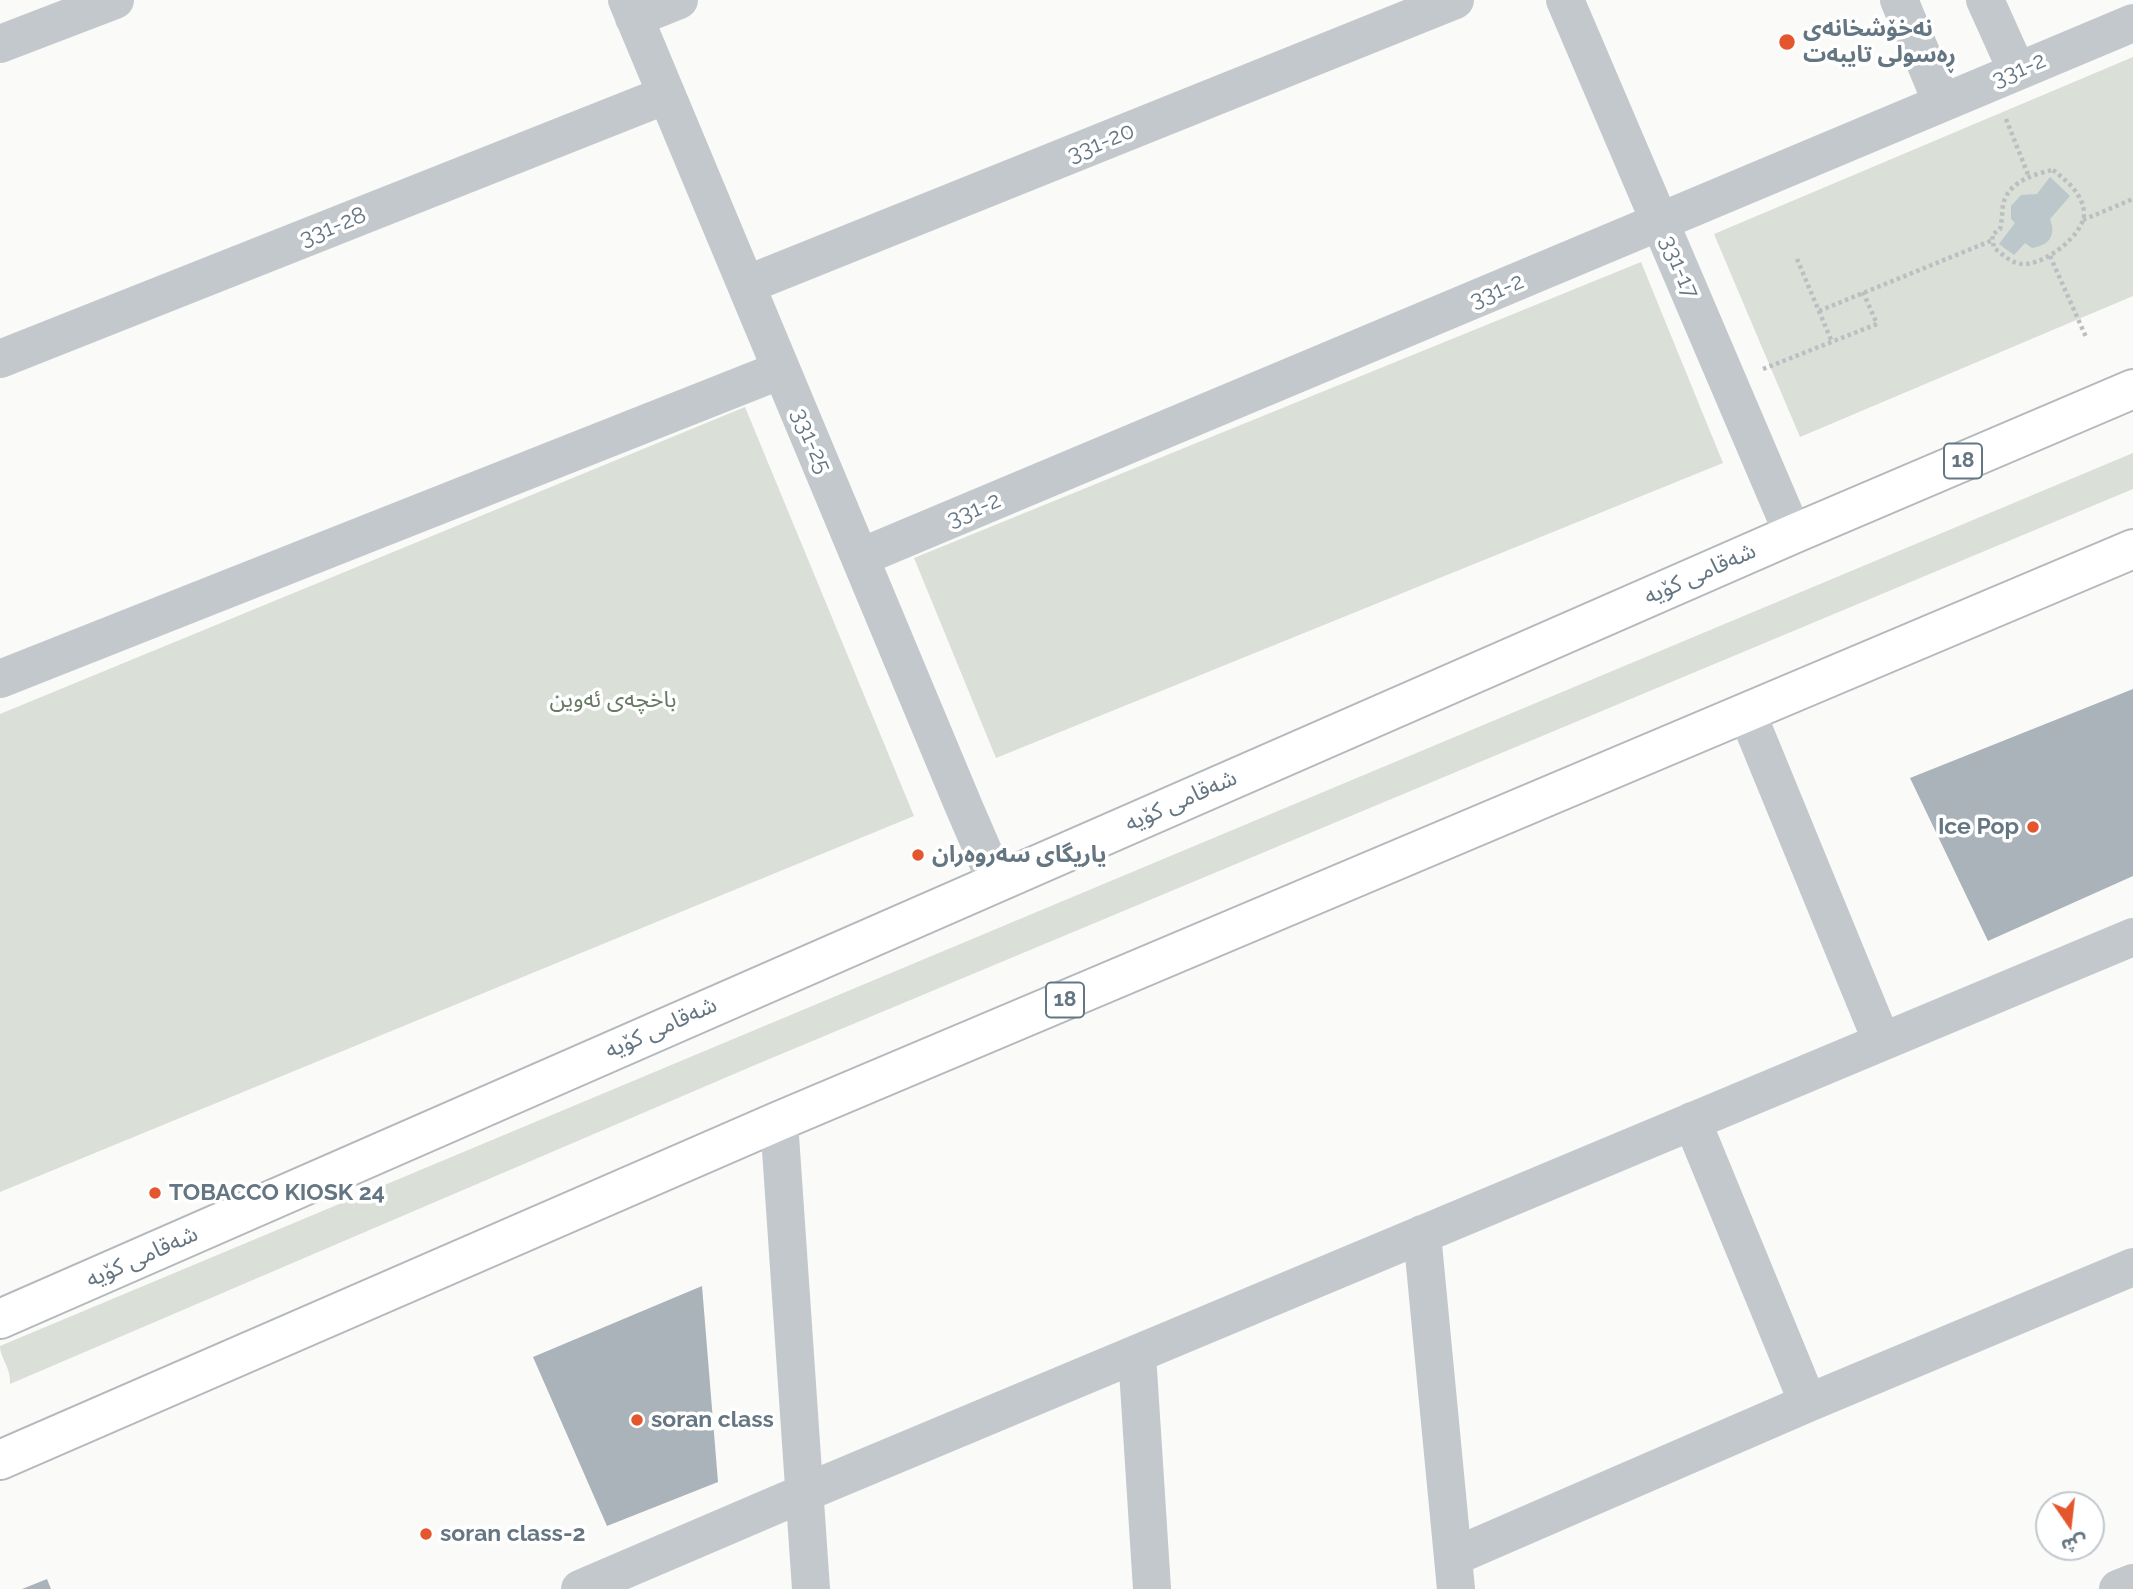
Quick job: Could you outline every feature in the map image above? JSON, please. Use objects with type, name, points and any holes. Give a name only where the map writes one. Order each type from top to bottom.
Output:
[{"type":"highway","name":"شەقامی کۆیە","points":[[0,1319],[996,881],[2133,389]]},
{"type":"highway","name":"18","points":[[0,1460],[779,1121],[2133,549]]},
{"type":"street","points":[[0,44],[115,0]]},
{"type":"street","points":[[631,9],[679,0]]},
{"type":"street","name":"331-20","points":[[746,285],[1455,0]]},
{"type":"street","name":"331-17","points":[[1565,0],[1793,534]]},
{"type":"street","points":[[1899,0],[1942,103]]},
{"type":"street","points":[[1985,0],[2004,77]]},
{"type":"street","name":"331-25","points":[[631,9],[996,881]]},
{"type":"street","name":"331-2","points":[[861,557],[2133,23]]},
{"type":"street","name":"331-28","points":[[0,359],[666,95]]},
{"type":"street","points":[[0,679],[781,370]]},
{"type":"street","points":[[1747,713],[1882,1042]]},
{"type":"street","points":[[580,1589],[2133,937]]},
{"type":"street","points":[[779,1121],[811,1589]]},
{"type":"street","points":[[1692,1121],[1808,1403]]},
{"type":"street","points":[[1422,1234],[1455,1573],[1808,1403],[2133,1267]]},
{"type":"street","points":[[1136,1354],[1152,1589]]},
{"type":"street","points":[[2118,1589],[2133,1583]]},
{"type":"path","points":[[2004,77],[2029,177]]},
{"type":"path","points":[[2053,170],[2070,183],[2079,198],[2083,220],[2065,246],[2033,263],[2018,264],[1994,248],[1992,234],[2000,229],[2003,203],[2009,191],[2029,177],[2053,170]]},
{"type":"path","points":[[2083,220],[2133,199]]},
{"type":"path","points":[[1819,310],[1993,240]]},
{"type":"path","points":[[2050,256],[2086,337]]},
{"type":"path","points":[[1797,259],[1832,342]]},
{"type":"path","points":[[1728,382],[1877,324],[1863,292]]},
{"type":"green space","points":[[2133,57],[2133,296],[1800,437],[1714,234]]},
{"type":"green space","points":[[1641,262],[1723,463],[996,758],[914,558]]},
{"type":"green space","name":"باخچەی ئەوین","points":[[745,407],[914,816],[0,1192],[0,714]]},
{"type":"green space","points":[[2133,453],[2133,489],[755,1065],[10,1384],[0,1346]]},
{"type":"shaded area","points":[[2050,177],[2070,196],[2050,219],[2052,234],[2047,242],[2032,248],[2025,243],[2014,255],[1999,244],[2015,223],[2011,219],[2011,206],[2021,195],[2037,194]]},
{"type":"building","name":"Ice Pop","points":[[2133,689],[2133,876],[1988,941],[1910,778]]},
{"type":"building","name":"soran class","points":[[702,1286],[718,1482],[607,1526],[533,1357]]},
{"type":"building","points":[[47,1579],[51,1589],[22,1589]]},
{"type":"place","name":"نەخۆشخانەی ڕەسولی تایبەت","points":[[1787,42]]},
{"type":"place","name":"Ice Pop","points":[[2033,827]]},
{"type":"place","name":"یاریگای سەروەران","points":[[918,855]]},
{"type":"place","name":"TOBACCO KIOSK 24","points":[[155,1193]]},
{"type":"place","name":"soran class","points":[[637,1420]]},
{"type":"place","name":"soran class-2","points":[[426,1534]]}]
